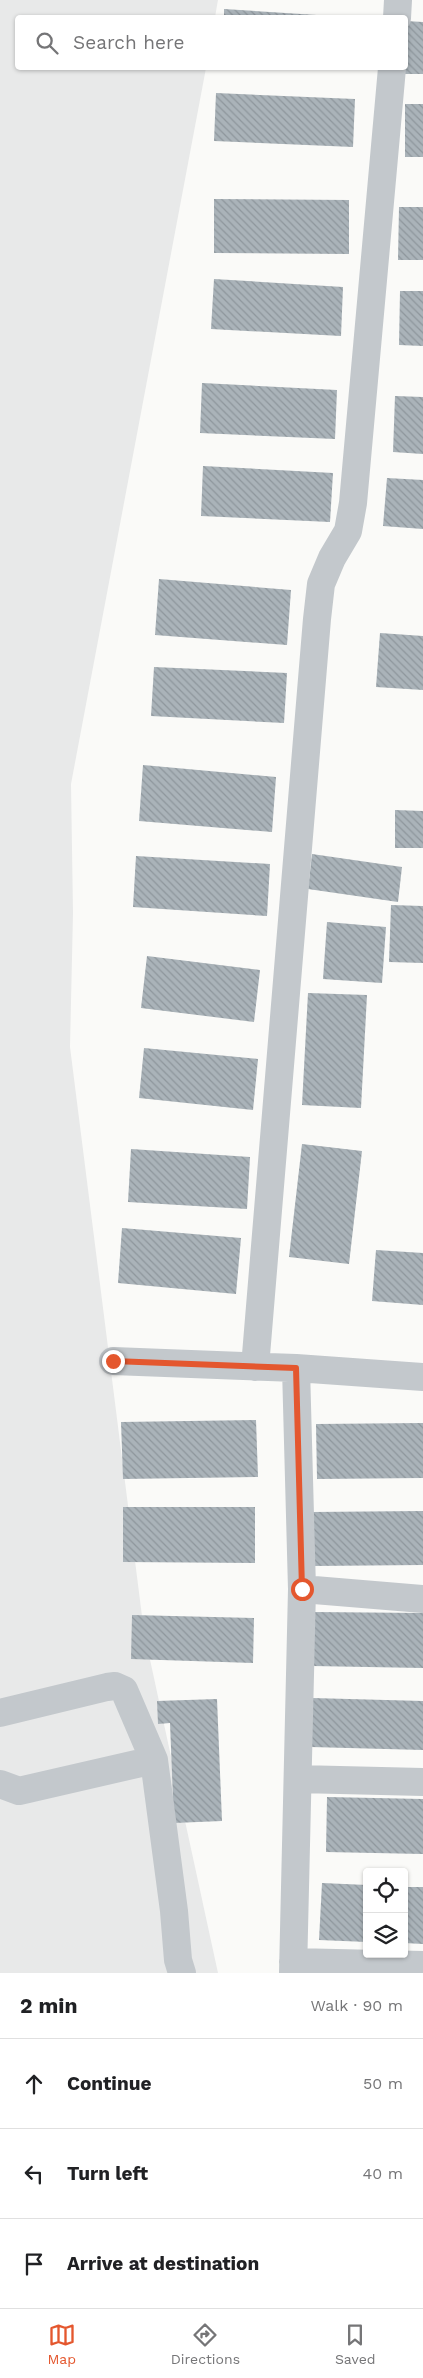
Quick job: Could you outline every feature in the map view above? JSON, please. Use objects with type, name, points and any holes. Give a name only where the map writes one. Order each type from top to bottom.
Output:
[{"type":"street","points":[[397,15],[398,0]]},
{"type":"street","points":[[255,1368],[317,619],[321,584],[332,558],[348,531],[353,502],[392,70]]},
{"type":"street","points":[[113,1361],[255,1368],[296,1368],[423,1377]]},
{"type":"street","points":[[296,1368],[302,1589],[293,1967],[423,1965]]},
{"type":"street","points":[[302,1589],[423,1599]]},
{"type":"street","points":[[0,1713],[115,1686],[124,1690],[154,1760],[174,1911],[178,1960],[182,1973]]},
{"type":"street","points":[[0,1784],[19,1791],[154,1760]]},
{"type":"street","points":[[298,1779],[423,1782]]},
{"type":"shaded area","points":[[0,0],[218,0],[215,15],[15,15],[15,70],[206,70],[71,784],[73,913],[70,1047],[144,1632],[218,1973],[0,1973]]},
{"type":"building","points":[[224,9],[317,15],[224,15]]},
{"type":"building","points":[[408,21],[423,22],[423,74],[404,74],[404,70],[408,70]]},
{"type":"building","points":[[216,93],[355,99],[353,147],[214,141]]},
{"type":"building","points":[[405,104],[423,104],[423,157],[405,157]]},
{"type":"building","points":[[214,199],[349,200],[349,254],[214,253]]},
{"type":"building","points":[[399,207],[423,207],[423,260],[398,260]]},
{"type":"building","points":[[214,279],[343,287],[341,336],[211,329]]},
{"type":"building","points":[[400,291],[423,291],[423,346],[399,345]]},
{"type":"building","points":[[202,383],[337,390],[335,439],[200,433]]},
{"type":"building","points":[[395,396],[423,397],[423,454],[393,452]]},
{"type":"building","points":[[203,466],[333,473],[330,522],[201,516]]},
{"type":"building","points":[[387,478],[423,480],[423,529],[383,526]]},
{"type":"building","points":[[159,579],[291,590],[287,645],[155,635]]},
{"type":"building","points":[[380,633],[423,636],[423,690],[376,687]]},
{"type":"building","points":[[154,667],[287,673],[284,723],[151,716]]},
{"type":"building","points":[[143,765],[276,777],[272,832],[139,821]]},
{"type":"building","points":[[395,810],[423,811],[423,848],[395,848]]},
{"type":"building","points":[[312,854],[402,867],[398,902],[308,889]]},
{"type":"building","points":[[136,856],[270,864],[267,916],[133,907]]},
{"type":"building","points":[[391,905],[423,906],[423,963],[389,962]]},
{"type":"building","points":[[327,922],[386,927],[382,983],[323,979]]},
{"type":"building","points":[[147,956],[260,970],[254,1022],[141,1008]]},
{"type":"building","points":[[308,993],[367,995],[361,1108],[302,1105]]},
{"type":"building","points":[[144,1048],[258,1059],[253,1110],[139,1098]]},
{"type":"building","points":[[302,1144],[362,1151],[349,1264],[289,1257]]},
{"type":"building","points":[[131,1149],[250,1157],[247,1209],[128,1202]]},
{"type":"building","points":[[122,1228],[241,1238],[236,1294],[118,1283]]},
{"type":"building","points":[[376,1250],[423,1253],[423,1305],[372,1301]]},
{"type":"building","points":[[256,1420],[258,1477],[123,1479],[121,1422]]},
{"type":"building","points":[[423,1423],[423,1478],[317,1479],[316,1424]]},
{"type":"building","points":[[123,1507],[255,1507],[255,1563],[123,1562]]},
{"type":"building","points":[[423,1511],[423,1565],[313,1566],[312,1512]]},
{"type":"building","points":[[313,1612],[423,1613],[423,1668],[312,1666]]},
{"type":"building","points":[[132,1615],[254,1618],[253,1663],[131,1659]]},
{"type":"building","points":[[312,1698],[423,1701],[423,1750],[311,1747]]},
{"type":"building","points":[[217,1699],[222,1821],[174,1823],[170,1723],[158,1724],[157,1701]]},
{"type":"building","points":[[327,1797],[423,1799],[423,1854],[326,1852]]},
{"type":"building","points":[[322,1883],[363,1885],[363,1942],[319,1940]]},
{"type":"building","points":[[408,1887],[423,1887],[423,1944],[408,1943]]},
{"type":"route","points":[[113,1361],[255,1368],[296,1368],[302,1589]]}]
